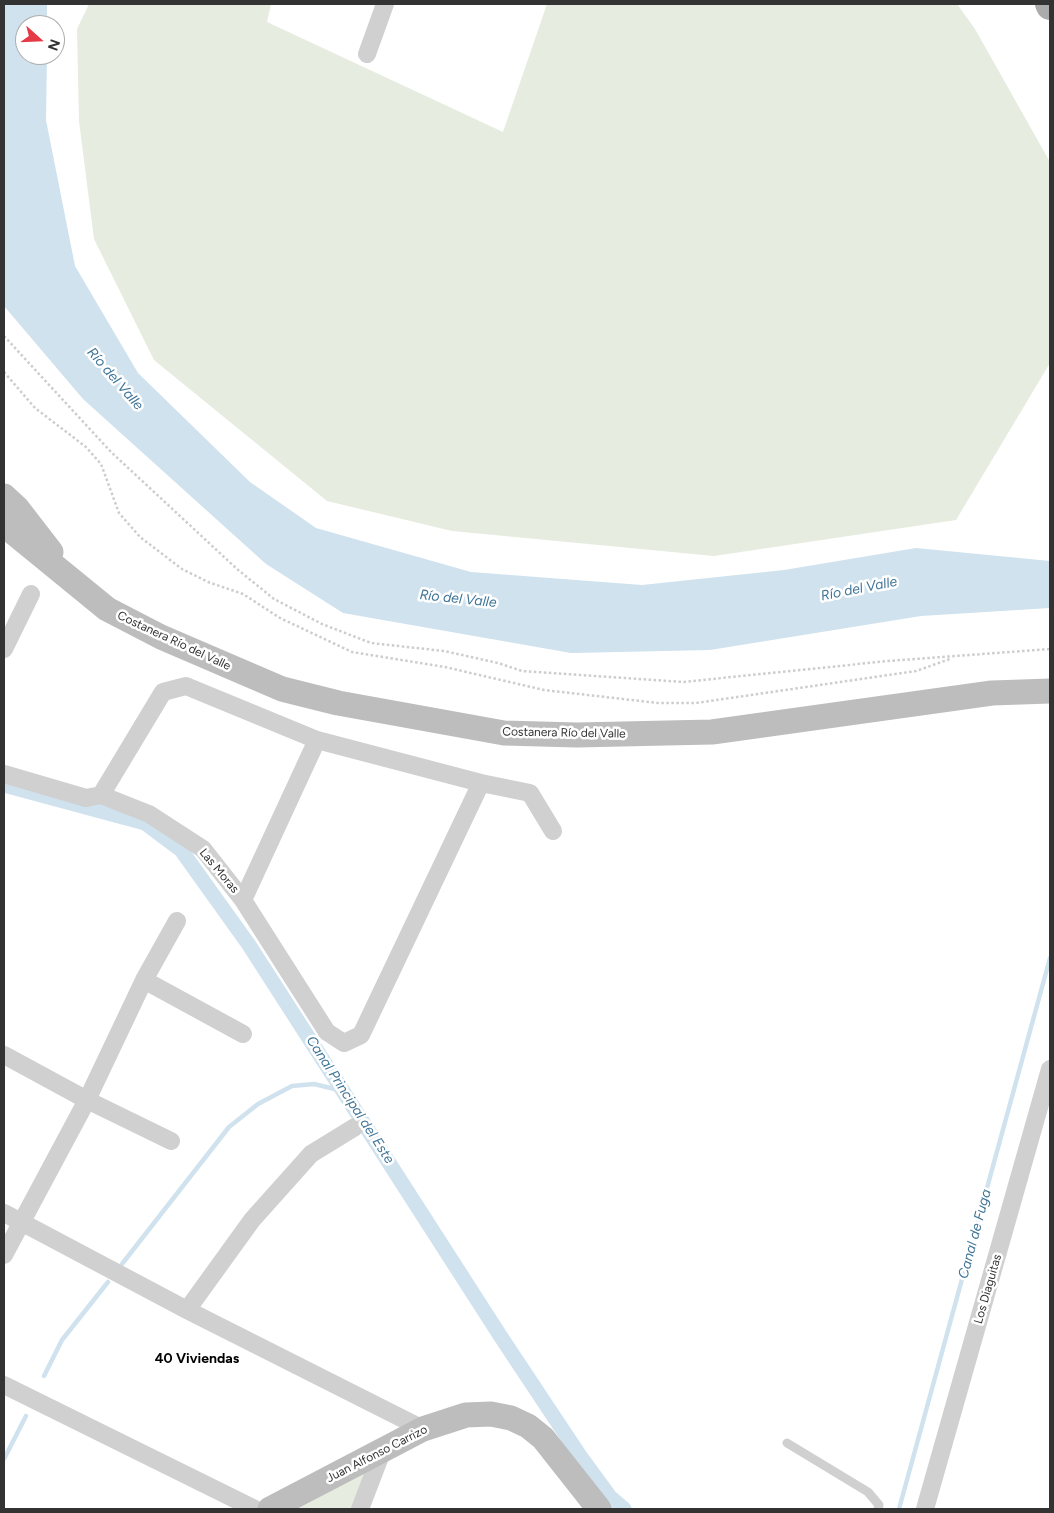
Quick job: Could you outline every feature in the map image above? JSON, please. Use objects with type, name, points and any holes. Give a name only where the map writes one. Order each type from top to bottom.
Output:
[{"type":"main road","name":"Costanera Río del Valle","points":[[4,496],[17,508],[75,582]]},
{"type":"main road","name":"Costanera Río del Valle","points":[[4,525],[24,544],[75,582],[106,609],[161,637],[282,689],[338,703],[504,733],[576,735],[712,732],[992,693],[1050,691]]},
{"type":"main road","name":"Costanera Río del Valle","points":[[992,693],[1026,679],[1050,676]]},
{"type":"main road","name":"Juan Alfonso Carrizo","points":[[270,1509],[423,1429],[466,1415],[491,1414],[511,1418],[528,1426],[543,1438],[599,1509]]},
{"type":"street","points":[[367,54],[385,4]]},
{"type":"street","points":[[4,648],[31,594]]},
{"type":"street","points":[[101,795],[163,692],[186,686],[317,740],[530,793],[553,831]]},
{"type":"street","points":[[244,900],[317,740]]},
{"type":"street","name":"Las Moras","points":[[4,774],[86,798],[101,795],[148,814],[203,849],[244,900],[327,1032],[344,1043],[361,1035],[481,782]]},
{"type":"street","points":[[4,1255],[87,1100],[144,980],[177,921]]},
{"type":"street","points":[[144,980],[243,1034]]},
{"type":"street","points":[[4,1055],[87,1100],[171,1141]]},
{"type":"street","name":"Los Diaguitas","points":[[925,1509],[1050,1069]]},
{"type":"street","points":[[187,1310],[252,1220],[311,1154],[355,1127]]},
{"type":"street","points":[[4,1213],[187,1310],[423,1429]]},
{"type":"street","points":[[4,1385],[254,1509]]},
{"type":"street","points":[[360,1509],[383,1449]]},
{"type":"lane","points":[[786,1443],[868,1492],[879,1505],[878,1509]]},
{"type":"path","points":[[4,336],[111,452],[237,569],[274,599],[352,637],[371,643],[444,651],[498,663],[522,671],[683,682],[888,661],[1050,649]]},
{"type":"path","points":[[4,372],[35,408],[86,447],[102,464],[119,513],[140,537],[182,569],[208,582],[244,594],[280,618],[352,652],[376,658],[446,667],[544,690],[658,703],[696,703],[916,671],[954,657]]},
{"type":"shaded area","points":[[89,4],[271,4],[267,22],[503,132],[547,4],[957,4],[975,29],[1050,162],[1050,363],[956,520],[714,556],[452,531],[327,501],[154,360],[94,239],[79,121],[77,29]]},
{"type":"shaded area","points":[[366,1472],[352,1509],[298,1509]]},
{"type":"water","name":"Río del Valle","points":[[4,4],[47,4],[47,15],[15,15],[15,65],[47,65],[46,120],[75,266],[138,373],[250,482],[316,528],[471,572],[642,585],[784,570],[916,548],[1050,561],[1050,608],[921,616],[710,650],[571,653],[343,613],[266,564],[83,399],[4,306]]},
{"type":"waterway","name":"Canal Principal del Este","points":[[4,785],[145,823],[181,850],[249,945],[501,1337],[580,1456],[610,1497],[624,1509]]},
{"type":"waterway","name":"Canal de Fuga","points":[[899,1509],[1050,958]]},
{"type":"waterway","points":[[122,1264],[229,1127],[258,1104],[292,1086],[314,1084],[343,1091]]},
{"type":"waterway","points":[[44,1376],[62,1340],[108,1282]]},
{"type":"waterway","points":[[4,1459],[26,1416]]},
{"type":"district","name":"40 Viviendas","points":[[197,1359]]}]
